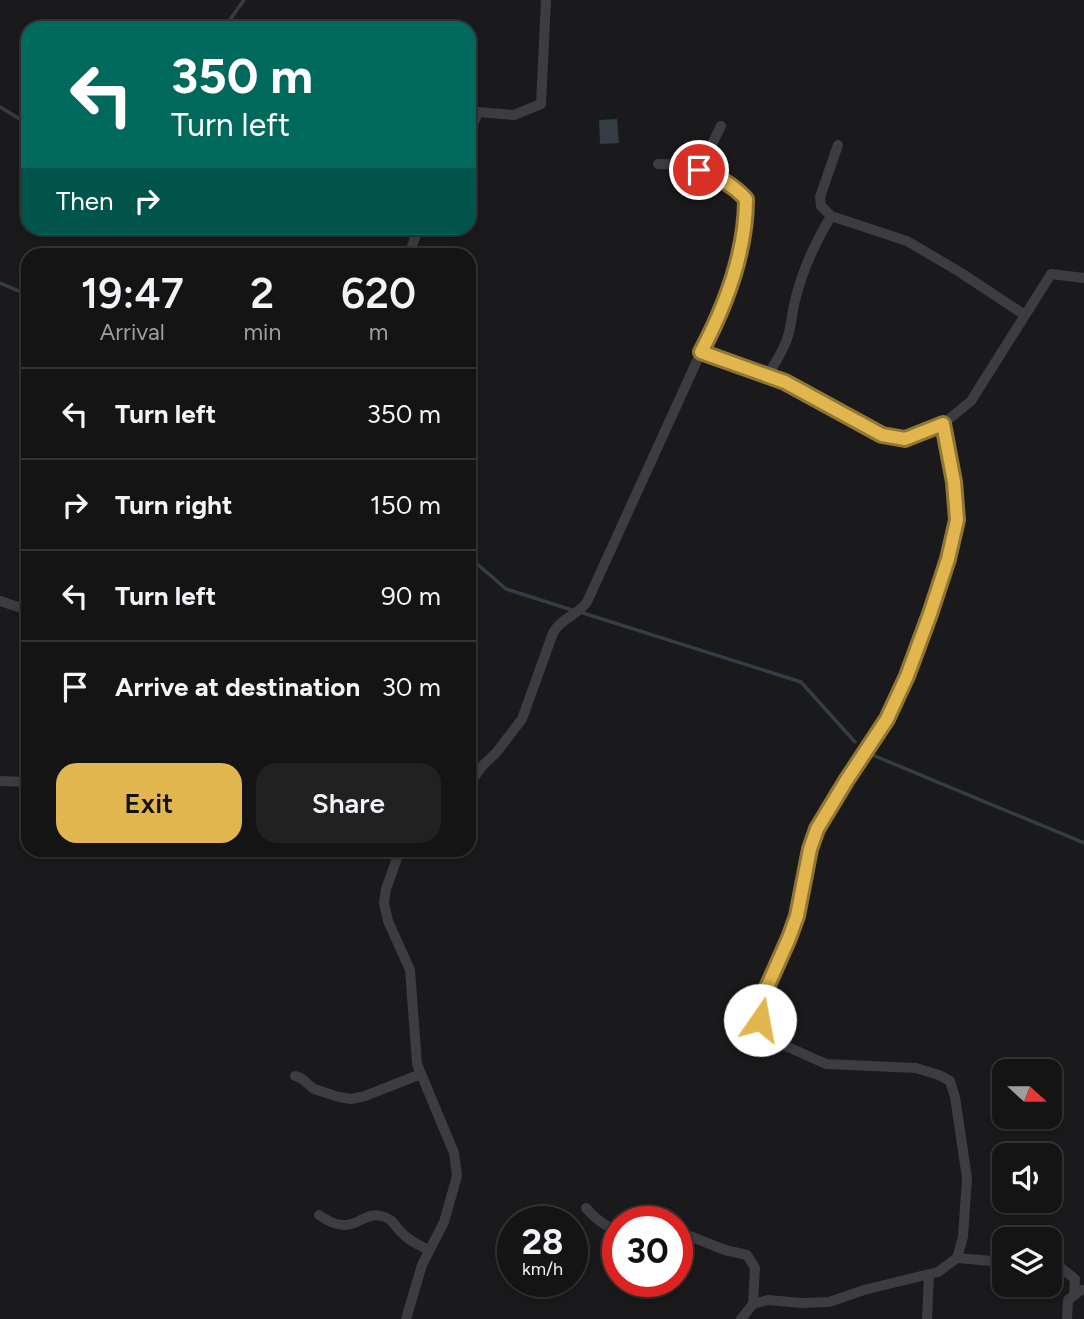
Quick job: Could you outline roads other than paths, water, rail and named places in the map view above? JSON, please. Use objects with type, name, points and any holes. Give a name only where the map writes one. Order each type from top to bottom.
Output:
[{"type":"street","points":[[476,117],[478,112],[514,115],[541,104],[546,0]]},
{"type":"street","points":[[699,170],[721,126]]},
{"type":"street","points":[[838,145],[820,197],[821,206],[831,216],[907,241],[1025,315]]},
{"type":"street","points":[[476,775],[522,719],[557,625],[583,608],[593,589],[714,327],[743,243],[746,199],[734,186],[699,170],[678,164],[658,164]]},
{"type":"street","points":[[768,376],[788,337],[800,281],[831,216]]},
{"type":"street","points":[[701,352],[785,382],[882,435],[905,439],[943,424],[971,401],[1051,274],[1084,278]]},
{"type":"street","points":[[753,1304],[768,1300],[830,1302],[864,1290],[937,1272],[957,1258],[963,1237],[967,1178],[955,1097],[950,1081],[916,1068],[826,1064],[770,1039],[760,1020],[764,994],[797,916],[810,849],[817,829],[887,719],[930,614],[948,559],[957,520],[954,482],[943,424]]},
{"type":"street","points":[[0,601],[21,608]]},
{"type":"street","points":[[0,781],[21,782]]},
{"type":"street","points":[[398,857],[384,903],[392,930],[410,970],[417,1064],[454,1153],[457,1176],[444,1222],[422,1265],[406,1319]]},
{"type":"street","points":[[295,1076],[314,1089],[351,1098],[365,1096],[421,1074]]},
{"type":"street","points":[[588,1211],[602,1222]]},
{"type":"street","points":[[318,1215],[342,1226],[376,1214],[394,1222],[402,1234],[429,1250]]},
{"type":"street","points":[[693,1237],[747,1255],[755,1268],[753,1304],[741,1319]]},
{"type":"street","points":[[957,1258],[992,1261]]},
{"type":"street","points":[[1062,1270],[1075,1279],[1079,1292],[1068,1300],[1067,1319]]},
{"type":"street","points":[[927,1319],[929,1274]]},
{"type":"waterway","points":[[229,21],[244,0]]},
{"type":"waterway","points":[[0,107],[21,120]]},
{"type":"waterway","points":[[0,283],[21,292]]},
{"type":"waterway","points":[[476,563],[506,589],[572,610]]},
{"type":"waterway","points":[[580,612],[801,682],[855,742]]},
{"type":"waterway","points":[[875,756],[1084,843]]}]
